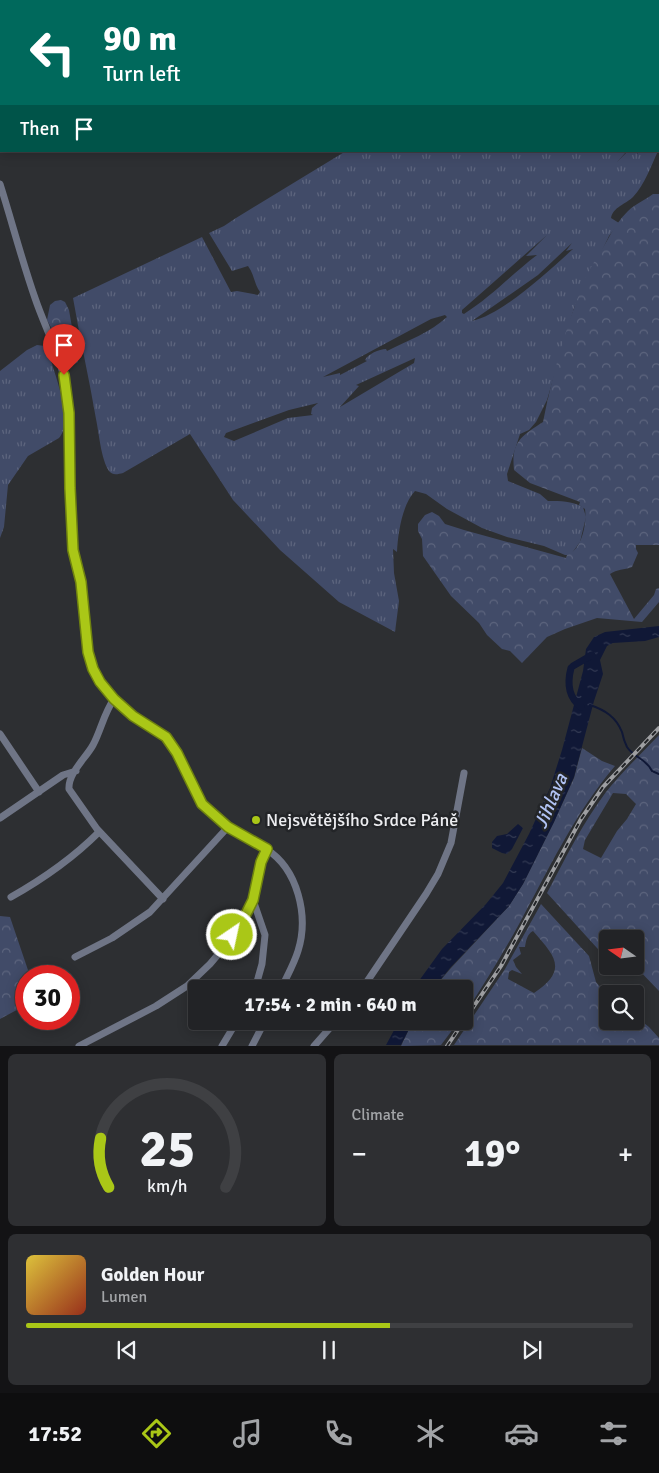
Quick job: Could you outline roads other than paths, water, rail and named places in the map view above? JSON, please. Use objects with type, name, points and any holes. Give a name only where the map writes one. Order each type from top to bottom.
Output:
[{"type":"street","points":[[0,184],[35,298],[61,363],[69,413],[73,550],[81,582],[88,652],[93,669],[100,682],[114,699],[133,716],[166,737],[177,753],[202,804],[228,827],[267,849],[284,866],[293,880],[299,897],[302,916],[301,938],[299,950],[286,980]]},
{"type":"street","points":[[114,699],[108,707],[92,747],[69,784],[69,789],[99,832],[163,899]]},
{"type":"street","points":[[0,734],[39,792]]},
{"type":"street","points":[[0,818],[63,775],[76,771]]},
{"type":"street","points":[[368,980],[438,874],[451,843],[464,773]]},
{"type":"street","points":[[75,958],[112,938],[143,917],[163,899],[228,827]]},
{"type":"street","points":[[11,897],[67,860],[99,832]]},
{"type":"street","points":[[79,1046],[156,1006],[195,980],[221,951],[243,920],[253,900],[259,868],[267,849]]},
{"type":"street","points":[[253,900],[265,934],[262,964],[258,980]]},
{"type":"street","points":[[222,1046],[232,1030]]},
{"type":"street","points":[[252,1046],[260,1030]]},
{"type":"street","points":[[314,1046],[328,1030]]},
{"type":"water","name":"Jihlava","points":[[659,626],[659,637],[645,641],[613,643],[607,646],[600,660],[603,674],[574,777],[523,884],[509,906],[440,980],[420,980],[442,949],[486,904],[503,883],[529,834],[550,788],[583,671],[586,649],[594,637],[605,632]]},
{"type":"water","points":[[518,824],[523,828],[512,849],[507,854],[492,848],[492,842],[497,836],[507,834]]},
{"type":"water","points":[[394,1030],[408,1030],[401,1045],[386,1045]]},
{"type":"waterway","points":[[573,666],[592,655]]},
{"type":"waterway","points":[[571,668],[569,679],[571,694],[581,707]]},
{"type":"waterway","points":[[590,705],[613,718],[620,727],[630,751],[647,763],[652,771],[659,774]]},
{"type":"railway","points":[[447,1046],[501,966],[581,819],[603,787],[659,728]]},
{"type":"place","name":"Nejsvětějšího Srdce Páně","points":[[256,820]]}]
